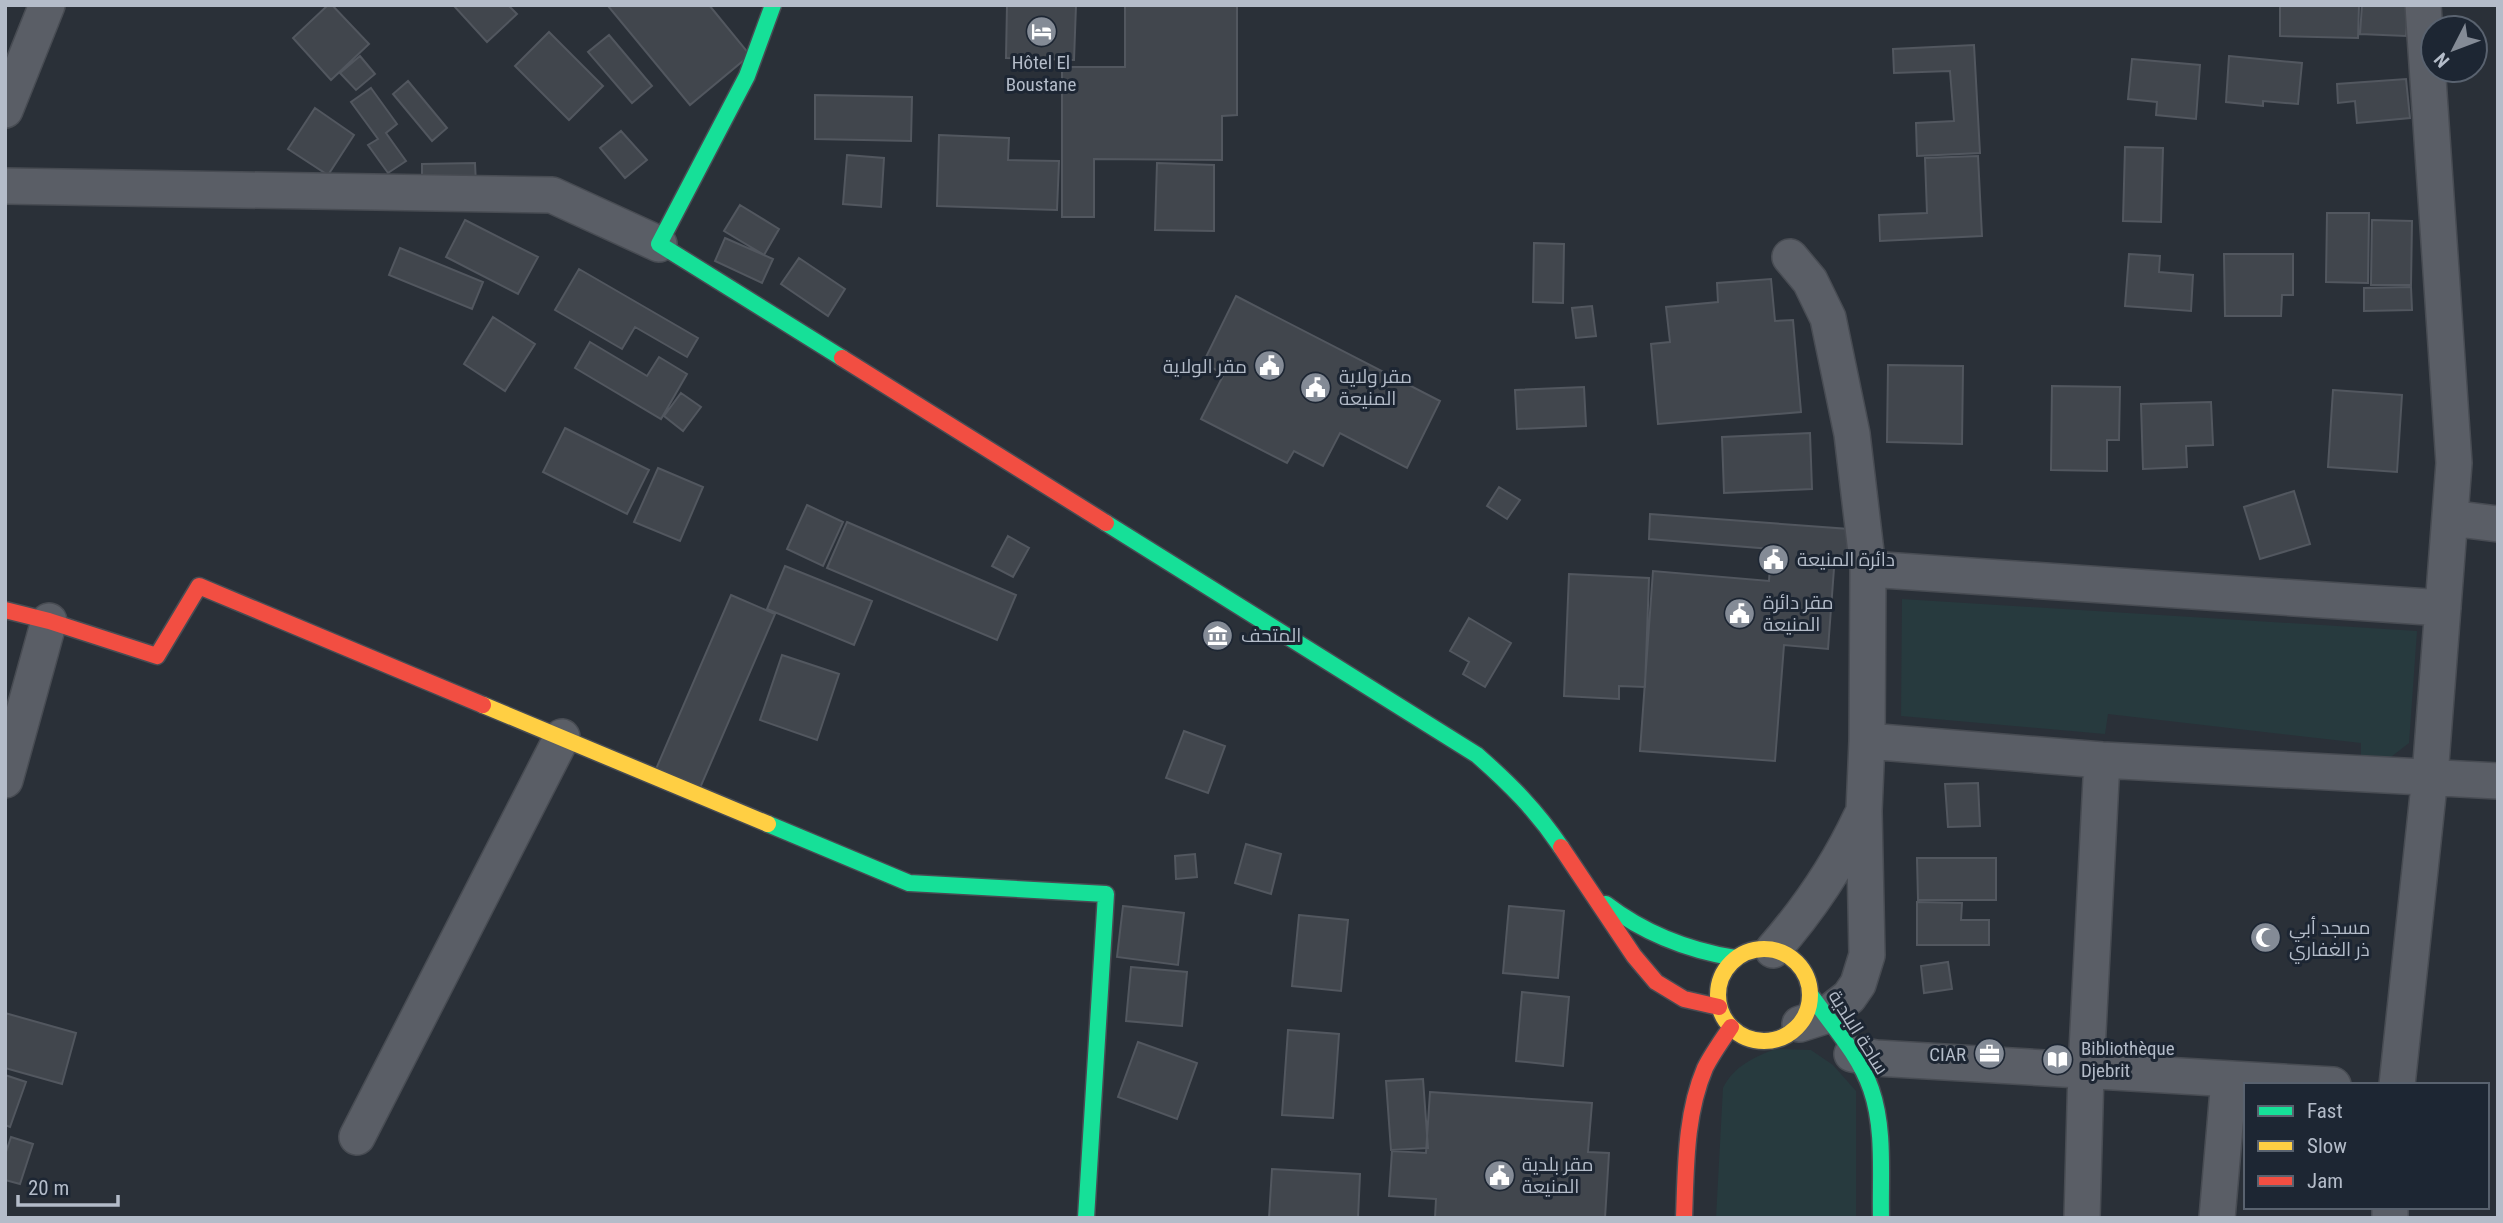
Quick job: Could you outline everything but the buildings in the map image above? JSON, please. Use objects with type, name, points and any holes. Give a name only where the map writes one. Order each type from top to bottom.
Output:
[{"type":"street","points":[[5,110],[47,5]]},
{"type":"street","points":[[659,244],[747,76],[773,5]]},
{"type":"street","points":[[2397,1083],[2430,776],[2454,463],[2423,5]]},
{"type":"street","points":[[5,186],[552,195],[659,244],[1477,755],[1518,791],[1541,817],[1634,956],[1656,982],[1684,999],[1719,1007]]},
{"type":"street","points":[[1790,257],[1810,281],[1828,318],[1852,434],[1868,569],[1864,811],[1867,955],[1858,984],[1849,997],[1812,1012],[1789,1034],[1774,1040],[1758,1041],[1744,1037],[1731,1027],[1719,1007],[1718,984],[1735,958],[1760,948],[1773,950],[1787,955],[1800,965],[1807,979],[1812,1012]]},
{"type":"street","points":[[2450,518],[2498,524]]},
{"type":"street","points":[[1868,569],[2443,608]]},
{"type":"street","points":[[5,610],[49,621],[157,656],[200,586],[909,883],[1106,894],[1086,1218]]},
{"type":"street","points":[[5,780],[49,621]]},
{"type":"street","points":[[357,1137],[562,737]]},
{"type":"street","points":[[1867,741],[2102,760],[2498,781]]},
{"type":"street","points":[[2082,1218],[2086,1070],[2102,760]]},
{"type":"street","points":[[1773,950],[1795,925],[1832,872],[1864,811]]},
{"type":"street","points":[[1588,889],[1635,925],[1659,937],[1684,947],[1735,958]]},
{"type":"street","name":"ساحة البلدية","points":[[1812,1012],[1852,1054],[1865,1077],[1875,1104],[1881,1218]]},
{"type":"street","points":[[1684,1218],[1692,1110],[1706,1066],[1731,1027]]},
{"type":"street","points":[[1852,1054],[1876,1058],[2298,1083]]},
{"type":"street","points":[[2217,1218],[2229,1079]]},
{"type":"green space","points":[[1902,599],[2417,631],[2409,743],[2387,760],[2361,764],[2361,743],[2108,714],[2105,734],[1901,716]]},
{"type":"green space","points":[[1775,1049],[1811,1050],[1833,1065],[1856,1091],[1856,1218],[1716,1218],[1723,1088],[1738,1068]]},
{"type":"traffic: fast","points":[[773,5],[747,76],[659,244],[842,358]]},
{"type":"traffic: fast","points":[[1106,523],[1477,755],[1522,798],[1561,847]]},
{"type":"traffic: fast","points":[[768,824],[909,883],[1106,894],[1086,1218]]},
{"type":"traffic: fast","points":[[1606,904],[1636,924],[1667,939],[1735,958]]},
{"type":"traffic: fast","points":[[1810,994],[1852,1051],[1871,1089],[1880,1136],[1881,1218]]},
{"type":"traffic: slow","points":[[483,705],[768,824]]},
{"type":"traffic: slow","points":[[1764,949],[1782,952],[1797,962],[1807,977],[1810,995],[1807,1013],[1797,1028],[1782,1038],[1764,1041],[1746,1038],[1731,1028],[1721,1013],[1718,995],[1721,977],[1731,962],[1746,952],[1764,949]]},
{"type":"traffic: jam","points":[[842,358],[1106,523]]},
{"type":"traffic: jam","points":[[5,610],[49,621],[157,656],[199,586],[483,705]]},
{"type":"traffic: jam","points":[[1561,847],[1634,956],[1656,982],[1684,999],[1719,1007]]},
{"type":"traffic: jam","points":[[1684,1218],[1690,1123],[1698,1086],[1705,1068],[1731,1027]]},
{"type":"place","name":"Hôtel El Boustane","points":[[1041,31]]},
{"type":"place","name":"مقر الولاية","points":[[1270,366]]},
{"type":"place","name":"مقر ولاية المنيعة","points":[[1316,387]]},
{"type":"place","name":"دائرة المنيعة","points":[[1774,559]]},
{"type":"place","name":"مقر دائرة المنيعة","points":[[1740,613]]},
{"type":"place","name":"المتحف","points":[[1218,635]]},
{"type":"place","name":"مسجد أبي ذر الغفاري","points":[[2266,938]]},
{"type":"place","name":"CIAR","points":[[1989,1054]]},
{"type":"place","name":"Bibliothèque Djebrit","points":[[2058,1059]]},
{"type":"place","name":"مقر بلدية المنيعة","points":[[1499,1175]]}]
